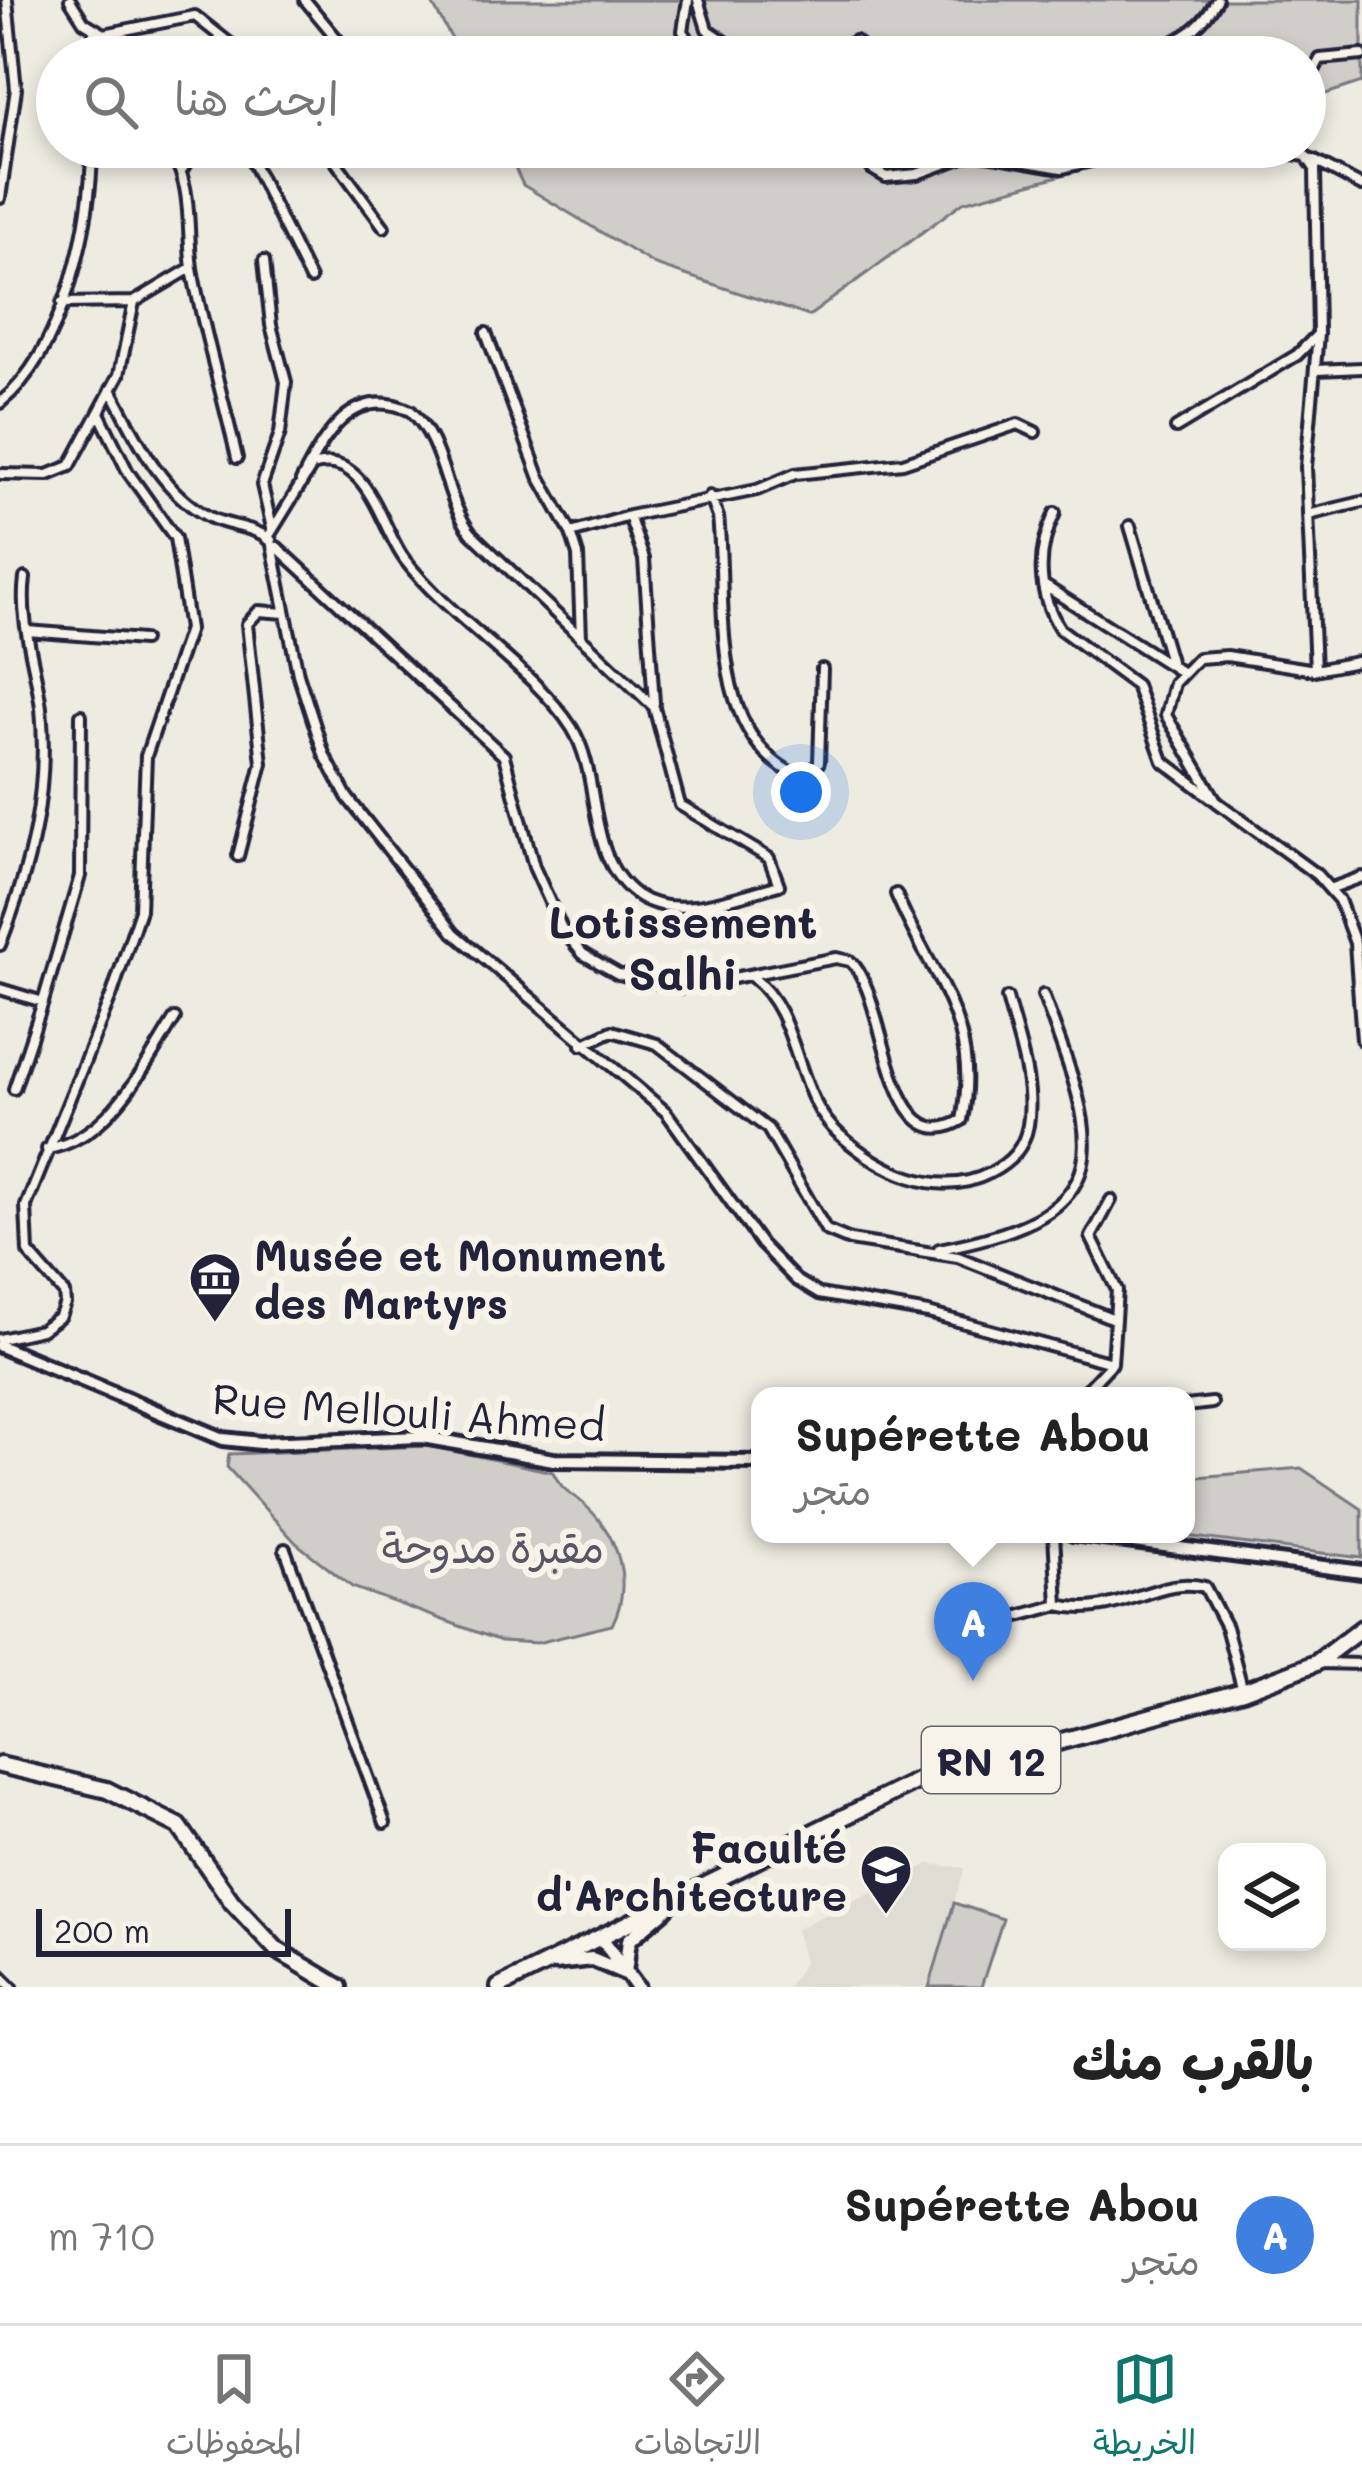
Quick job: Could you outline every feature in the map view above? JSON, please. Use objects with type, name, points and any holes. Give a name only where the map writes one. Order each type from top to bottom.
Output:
[{"type":"main road","name":"RN 12","points":[[499,1987],[556,1963],[680,1896],[917,1781],[1243,1691],[1316,1663],[1362,1628]]},
{"type":"main road","points":[[0,1765],[107,1790],[179,1826],[232,1903],[277,1950],[339,1987]]},
{"type":"main road","points":[[625,1973],[628,1940],[680,1896]]},
{"type":"main road","points":[[602,1939],[637,1987]]},
{"type":"main road","points":[[556,1963],[592,1959],[625,1973]]},
{"type":"street","points":[[0,198],[16,73],[7,0]]},
{"type":"street","points":[[70,0],[104,34],[195,16],[220,36]]},
{"type":"street","points":[[305,0],[335,36]]},
{"type":"street","points":[[686,36],[688,0]]},
{"type":"street","points":[[698,0],[707,28],[718,36]]},
{"type":"street","points":[[1177,36],[1209,13],[1217,0]]},
{"type":"street","points":[[94,29],[94,36]]},
{"type":"street","points":[[1326,58],[1362,55]]},
{"type":"street","points":[[0,151],[10,140]]},
{"type":"street","points":[[1326,167],[1362,186]]},
{"type":"street","points":[[0,403],[33,370],[62,303],[89,196],[91,168]]},
{"type":"street","points":[[178,168],[193,242],[192,267],[238,458]]},
{"type":"street","points":[[180,172],[183,168]]},
{"type":"street","points":[[255,168],[310,278]]},
{"type":"street","points":[[340,168],[384,227]]},
{"type":"street","points":[[871,168],[886,177],[934,168]]},
{"type":"street","points":[[1312,168],[1318,334],[1306,467],[1316,670]]},
{"type":"street","points":[[264,261],[271,325],[286,382],[280,433],[262,485],[285,613],[319,737],[347,796],[454,933],[582,1046],[666,1112],[761,1244],[807,1289],[928,1313],[1112,1363]]},
{"type":"street","points":[[62,303],[134,302],[192,267]]},
{"type":"street","points":[[0,474],[61,472],[77,457],[111,389],[134,302]]},
{"type":"street","points":[[486,333],[538,476],[571,533],[578,555],[580,639]]},
{"type":"street","points":[[1176,428],[1297,355],[1318,334]]},
{"type":"street","points":[[1316,370],[1362,368]]},
{"type":"street","points":[[111,389],[136,438],[176,492],[205,515],[270,536],[504,756],[534,867],[562,929],[583,954],[618,974],[668,987],[751,977],[836,958],[856,965],[876,1005],[895,1090],[929,1126],[952,1126],[962,1120],[965,1107],[965,1044],[938,969],[896,894]]},
{"type":"street","points":[[270,536],[336,420],[366,406],[411,411],[435,439],[458,515],[654,707]]},
{"type":"street","points":[[0,1342],[41,1330],[60,1316],[65,1303],[64,1293],[28,1252],[26,1206],[112,994],[140,910],[144,766],[189,629],[175,538],[128,472],[99,413]]},
{"type":"street","points":[[571,533],[710,496],[757,490],[795,474],[903,463],[1018,424],[1035,432]]},
{"type":"street","points":[[301,481],[319,464],[355,474],[419,577],[563,717],[579,743],[601,836],[616,871],[634,892],[662,903],[700,906],[778,885],[765,854],[695,819],[680,805],[654,707],[644,559],[629,516]]},
{"type":"street","points":[[710,496],[718,517],[730,685],[738,716],[761,748],[808,780],[819,762],[822,669]]},
{"type":"street","points":[[1308,515],[1362,502]]},
{"type":"street","points":[[1055,513],[1042,541],[1041,584],[1060,629],[1136,685],[1163,761],[1329,889],[1355,943],[1362,1040]]},
{"type":"street","points":[[1130,526],[1171,663]]},
{"type":"street","points":[[0,945],[28,873],[46,776],[22,602],[26,578]]},
{"type":"street","points":[[1041,584],[1180,672]]},
{"type":"street","points":[[238,856],[262,763],[247,624],[259,610],[285,613]]},
{"type":"street","points":[[27,631],[143,640]]},
{"type":"street","points":[[1217,802],[1166,715],[1180,672],[1210,655],[1316,670],[1362,661]]},
{"type":"street","points":[[14,1089],[80,876],[81,715]]},
{"type":"street","points":[[1329,889],[1362,877]]},
{"type":"street","points":[[751,977],[772,995],[808,1091],[835,1131],[872,1160],[948,1187],[1002,1167],[1023,1143],[1030,1101],[1007,998]]},
{"type":"street","points":[[0,989],[43,1002]]},
{"type":"street","points":[[931,1251],[1028,1226],[1063,1203],[1081,1175],[1086,1138],[1069,1063],[1042,995]]},
{"type":"street","points":[[46,1149],[74,1143],[96,1127],[175,1018]]},
{"type":"street","points":[[582,1046],[601,1035],[626,1031],[657,1044],[768,1129],[826,1230],[850,1240],[931,1251],[1114,1318]]},
{"type":"street","points":[[1089,1387],[1112,1363],[1117,1290],[1091,1237],[1111,1200]]},
{"type":"street","name":"Rue Mellouli Ahmed","points":[[0,1342],[223,1439],[260,1443],[422,1436],[554,1460],[751,1462]]},
{"type":"street","points":[[0,1355],[20,1354]]},
{"type":"street","points":[[1195,1405],[1212,1403]]},
{"type":"street","points":[[1055,1543],[1058,1605]]},
{"type":"street","points":[[1141,1543],[1362,1572]]},
{"type":"street","points":[[285,1549],[385,1823]]},
{"type":"street","points":[[983,1626],[1058,1605],[1088,1612],[1182,1584],[1205,1587],[1226,1627],[1243,1691]]},
{"type":"street","points":[[1316,1663],[1362,1664]]},
{"type":"street","points":[[0,1975],[12,1987]]},
{"type":"shaded area","name":"Faculté d'Architecture","points":[[929,1864],[965,1868],[926,1987],[787,1987],[804,1963],[796,1929]]},
{"type":"green space","points":[[430,0],[1362,0],[1362,82],[1326,94],[1326,36],[450,36]]},
{"type":"green space","points":[[515,168],[1088,168],[963,202],[809,316],[655,265],[523,185]]},
{"type":"green space","name":"مقبرة مدوحة","points":[[429,1446],[553,1472],[597,1518],[614,1546],[622,1593],[612,1625],[537,1643],[501,1641],[352,1587],[296,1543],[227,1467],[229,1454]]},
{"type":"green space","points":[[1301,1468],[1362,1509],[1362,1558],[1195,1537],[1195,1477]]},
{"type":"green space","points":[[954,1903],[1003,1919],[981,1987],[929,1987]]},
{"type":"place","name":"Musée et Monument des Martyrs","points":[[215,1324]]},
{"type":"place","name":"Supérette Abou","points":[[973,1681]]},
{"type":"place","name":"Faculté d'Architecture","points":[[886,1916]]},
{"type":"district","name":"Lotissement Salhi","points":[[683,946]]}]
